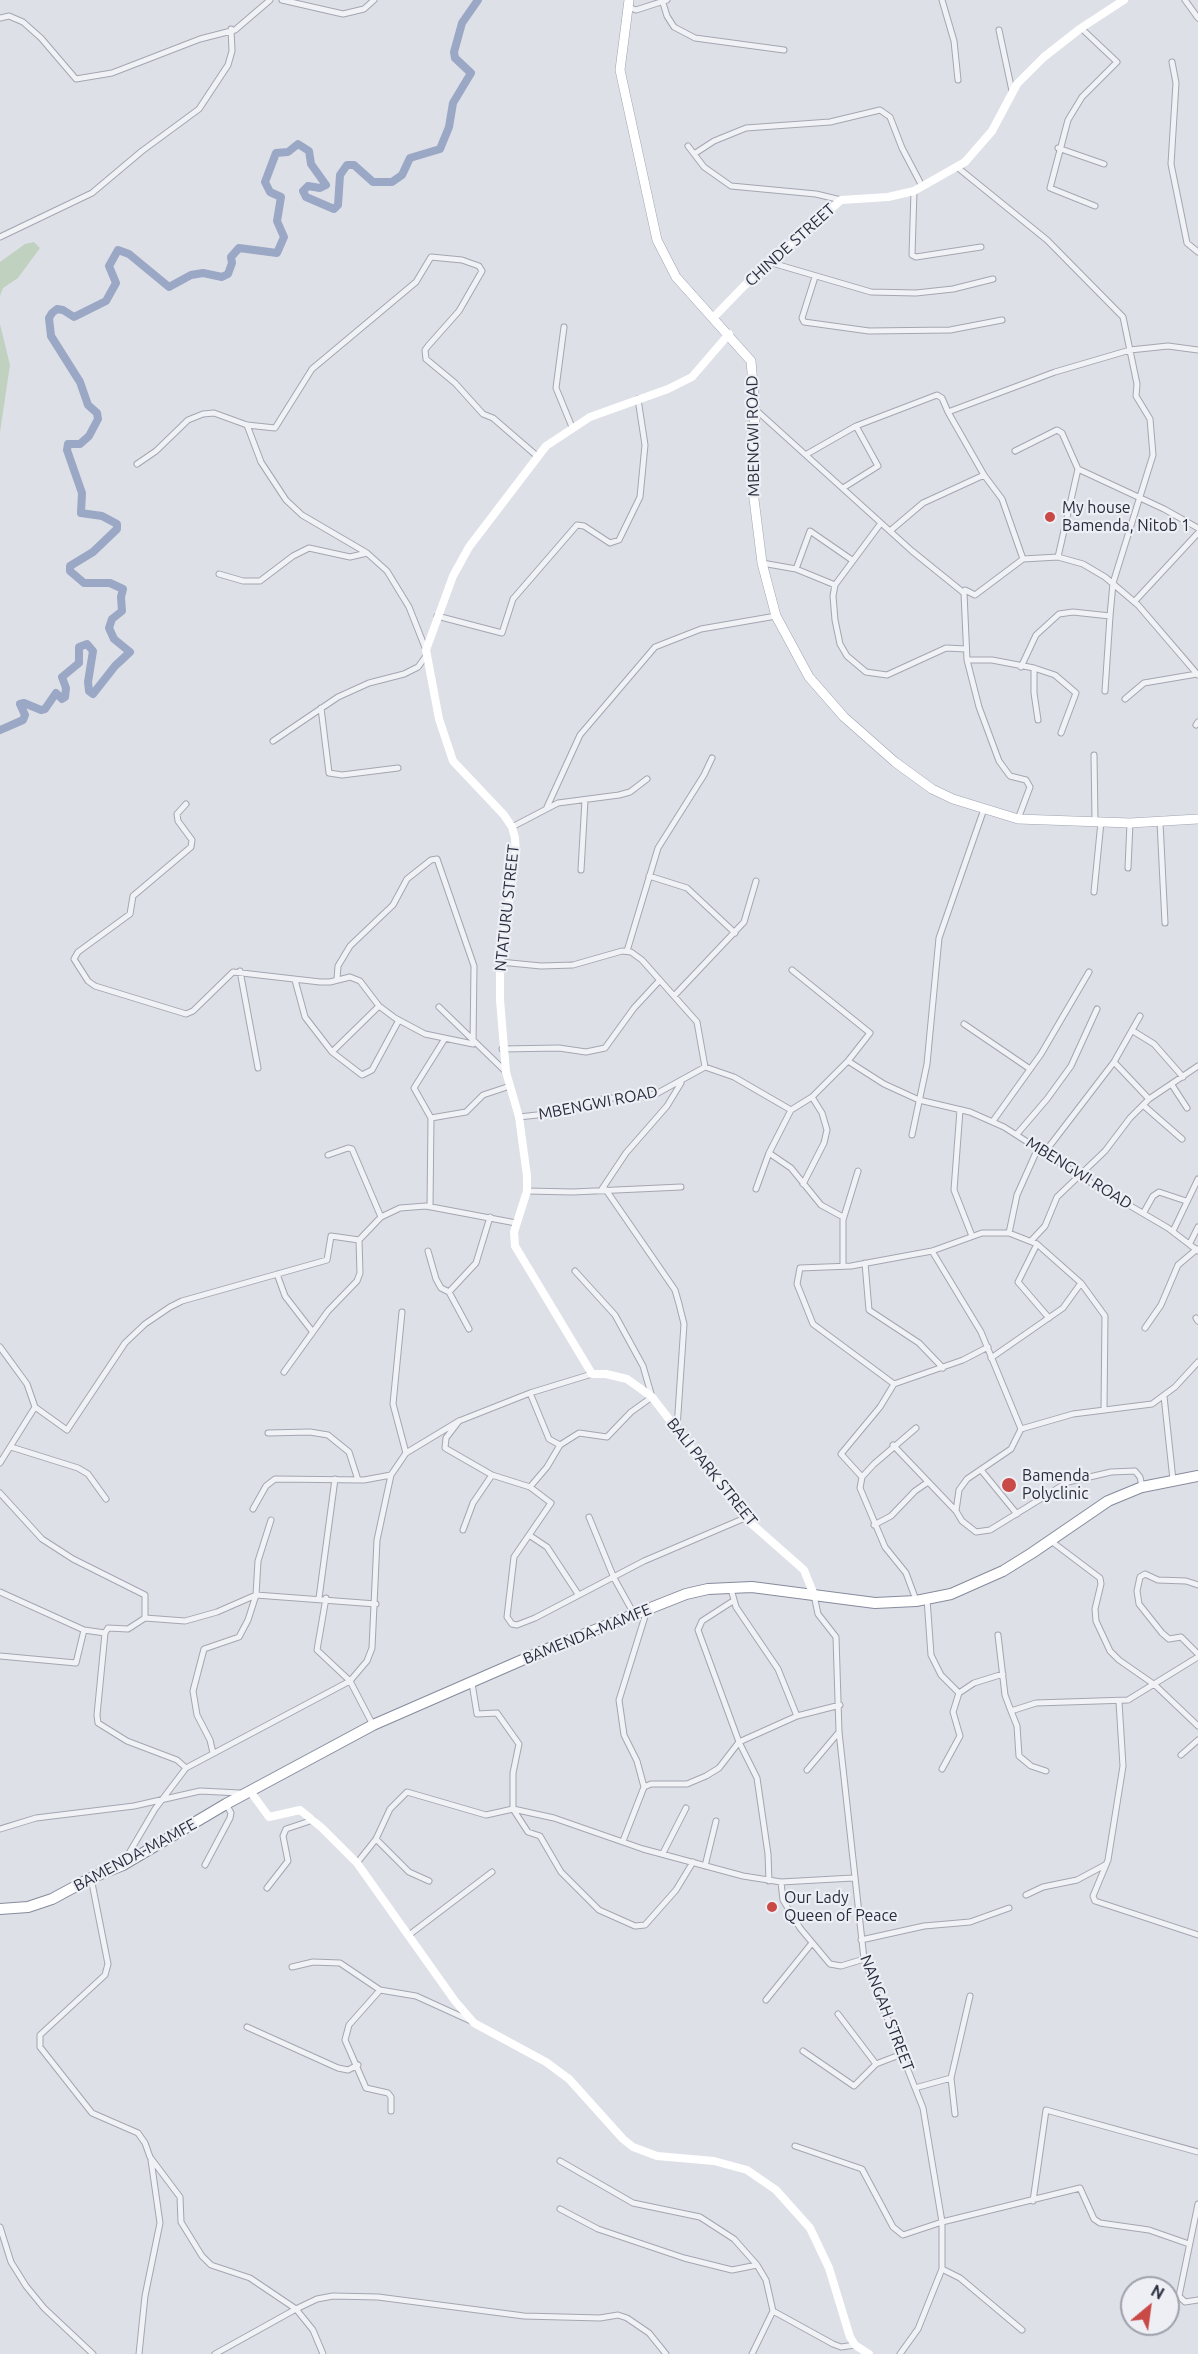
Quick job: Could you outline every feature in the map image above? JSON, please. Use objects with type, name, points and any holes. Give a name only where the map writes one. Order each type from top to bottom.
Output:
[{"type":"highway","name":"BAMENDA-MAMFE","points":[[0,1909],[28,1906],[52,1899],[123,1864],[226,1804],[373,1725],[686,1594],[731,1587],[771,1588],[875,1604],[921,1600],[951,1594],[977,1584],[1051,1541],[1108,1501],[1142,1487],[1198,1476]]},
{"type":"main road","name":"MBENGWI ROAD","points":[[628,3],[620,70],[657,240],[676,277],[751,361],[755,409],[752,483],[762,563],[776,616],[809,677],[843,717],[895,762],[932,789],[984,809],[1018,819],[1099,820],[1130,823],[1198,819]]},
{"type":"street","points":[[0,18],[9,16],[23,22],[41,38],[76,79],[112,73],[239,28],[270,0]]},
{"type":"street","points":[[282,0],[343,14],[364,9],[374,0]]},
{"type":"street","points":[[942,0],[954,41],[958,80]]},
{"type":"street","points":[[981,247],[926,256],[912,255],[914,191],[957,167],[977,151],[992,131],[1012,91],[1044,57],[1081,28],[1124,0]]},
{"type":"street","points":[[1185,0],[1198,18]]},
{"type":"street","points":[[628,3],[636,10],[665,1],[667,16],[674,27],[695,39],[784,50]]},
{"type":"street","points":[[1081,28],[1117,62],[1078,103],[1068,120],[1058,148],[1050,188],[1095,206]]},
{"type":"street","points":[[0,237],[92,194],[142,151],[199,109],[228,64],[232,51],[231,29]]},
{"type":"street","points":[[999,30],[1012,91]]},
{"type":"street","points":[[1172,62],[1176,86],[1171,164],[1187,243],[1198,252]]},
{"type":"street","points":[[694,154],[714,141],[746,128],[830,122],[880,110],[890,117],[902,148],[922,186]]},
{"type":"street","points":[[688,146],[712,174],[731,186],[816,194],[841,200]]},
{"type":"street","points":[[1058,148],[1104,164]]},
{"type":"street","points":[[957,167],[1047,240],[1116,308],[1128,331],[1137,384],[1136,396],[1150,419],[1152,455],[1141,499],[1113,583],[1105,691]]},
{"type":"street","name":"CHINDE STREET","points":[[713,318],[841,200],[888,197],[914,191]]},
{"type":"street","points":[[137,464],[156,451],[188,420],[203,414],[214,413],[247,425],[275,428],[312,369],[416,282],[429,258],[449,258],[476,264],[482,271],[459,311],[428,346],[426,359],[455,384],[483,414],[493,418],[537,456]]},
{"type":"street","points":[[772,263],[871,292],[916,293],[953,289],[993,279]]},
{"type":"street","points":[[815,277],[802,318],[804,322],[880,331],[950,330],[1002,320]]},
{"type":"street","points":[[564,327],[556,388],[572,427]]},
{"type":"street","name":"NTATURU STREET","points":[[592,1374],[515,1246],[514,1232],[527,1191],[519,1117],[502,1049],[500,962],[516,856],[512,827],[453,761],[438,719],[426,653],[437,616],[453,576],[469,547],[537,456],[572,427],[611,408],[668,389],[692,378],[729,334]]},
{"type":"street","points":[[948,411],[1055,372],[1130,350],[1168,346],[1198,350]]},
{"type":"street","points":[[807,454],[856,426],[937,396],[942,398],[984,475],[1002,499],[1023,559]]},
{"type":"street","points":[[437,616],[502,633],[513,599],[577,525],[584,526],[610,543],[619,540],[640,497],[645,445],[638,399]]},
{"type":"street","points":[[755,409],[882,524],[964,593],[967,660],[979,707],[999,761],[1010,776],[1029,783],[1018,819]]},
{"type":"street","points":[[247,425],[261,462],[286,500],[302,515],[367,553],[387,571],[401,592],[426,653],[418,667],[404,674],[369,683],[321,708],[273,741]]},
{"type":"street","points":[[843,488],[878,466],[856,426]]},
{"type":"street","points":[[1015,451],[1057,430],[1062,433],[1078,469],[1058,557]]},
{"type":"street","points":[[1078,469],[1198,528]]},
{"type":"street","points":[[890,531],[923,503],[984,475]]},
{"type":"street","points":[[882,524],[835,585],[833,596],[840,644],[856,665],[866,672],[887,675],[946,648],[966,649]]},
{"type":"street","points":[[796,569],[810,531],[852,560]]},
{"type":"street","points":[[1134,602],[1198,534]]},
{"type":"street","points":[[219,574],[243,581],[260,581],[293,556],[309,548],[350,557],[367,553]]},
{"type":"street","points":[[964,593],[965,590],[975,595],[1023,559],[1058,557],[1083,564],[1113,583],[1134,602],[1198,675]]},
{"type":"street","points":[[762,563],[796,569],[835,585]]},
{"type":"street","points":[[1021,666],[1036,635],[1059,614],[1073,612],[1110,616]]},
{"type":"street","points":[[547,807],[580,735],[655,647],[701,629],[776,616]]},
{"type":"street","points":[[967,660],[992,660],[1034,668],[1055,675],[1076,693],[1061,733]]},
{"type":"street","points":[[1034,668],[1034,693],[1038,720]]},
{"type":"street","points":[[1125,699],[1144,683],[1198,675]]},
{"type":"street","points":[[321,708],[328,773],[342,775],[398,768]]},
{"type":"street","points":[[1094,755],[1099,820],[1094,891]]},
{"type":"street","points":[[627,951],[658,848],[704,775],[712,758]]},
{"type":"street","points":[[512,827],[558,803],[620,795],[630,792],[647,779]]},
{"type":"street","points":[[581,870],[585,800]]},
{"type":"street","points":[[186,804],[177,814],[178,821],[192,840],[191,847],[133,896],[130,914],[78,952],[74,959],[88,981],[95,986],[186,1014],[193,1011],[233,972],[330,982],[350,977],[360,981],[379,1006],[399,1020],[444,1040],[469,1045],[474,1041]]},
{"type":"street","points":[[912,1135],[929,1045],[939,938],[984,809]]},
{"type":"street","points":[[1160,822],[1165,923]]},
{"type":"street","points":[[1128,868],[1130,823]]},
{"type":"street","points":[[336,979],[338,966],[350,946],[393,905],[407,879],[431,860],[437,859],[474,966],[474,1041]]},
{"type":"street","points":[[649,876],[687,888],[735,933]]},
{"type":"street","points":[[674,996],[735,933],[748,913],[756,881]]},
{"type":"street","points":[[500,962],[541,966],[573,965],[627,951],[642,960],[697,1022],[705,1067],[734,1077],[791,1110]]},
{"type":"street","points":[[756,1189],[769,1153],[791,1110],[812,1097],[848,1061],[870,1033],[792,970]]},
{"type":"street","points":[[240,971],[258,1068]]},
{"type":"street","points":[[993,1121],[1029,1070],[1089,972]]},
{"type":"street","points":[[295,980],[304,1017],[332,1052],[362,1075],[369,1073],[399,1020]]},
{"type":"street","points":[[502,1049],[559,1048],[586,1052],[605,1048],[634,1008],[660,981]]},
{"type":"street","points":[[332,1052],[379,1006]]},
{"type":"street","points":[[439,1007],[506,1072]]},
{"type":"street","points":[[1017,1134],[1071,1066],[1097,1009]]},
{"type":"street","points":[[1044,1152],[1114,1062],[1140,1016]]},
{"type":"street","points":[[964,1024],[1029,1070]]},
{"type":"street","points":[[1133,1031],[1154,1044],[1183,1077]]},
{"type":"street","points":[[430,1207],[431,1118],[414,1088],[444,1040]]},
{"type":"street","name":"MBENGWI ROAD","points":[[848,1061],[884,1084],[919,1100],[993,1121],[1144,1212],[1197,1250]]},
{"type":"street","points":[[1114,1062],[1149,1099]]},
{"type":"street","points":[[1031,1241],[1045,1226],[1056,1197],[1105,1151],[1122,1127],[1149,1099],[1198,1066]]},
{"type":"street","name":"MBENGWI ROAD","points":[[519,1117],[564,1113],[602,1099],[656,1094],[682,1082],[694,1072],[705,1067]]},
{"type":"street","points":[[604,1189],[626,1153],[667,1106],[682,1082]]},
{"type":"street","points":[[1172,1084],[1187,1108]]},
{"type":"street","points":[[431,1118],[466,1112],[483,1095],[510,1086]]},
{"type":"street","points":[[803,1184],[824,1143],[827,1130],[822,1113],[812,1097]]},
{"type":"street","points":[[1143,1105],[1182,1139]]},
{"type":"street","points":[[960,1110],[954,1190],[972,1236]]},
{"type":"street","points":[[328,1155],[348,1148],[352,1149],[381,1217]]},
{"type":"street","points":[[1009,1233],[1014,1205],[1038,1148]]},
{"type":"street","points":[[769,1153],[787,1165],[821,1205],[843,1217]]},
{"type":"street","points":[[843,1266],[843,1217],[858,1171]]},
{"type":"street","points":[[1173,1231],[1198,1179]]},
{"type":"street","points":[[527,1191],[573,1192],[681,1187]]},
{"type":"street","points":[[604,1189],[675,1290],[684,1324],[677,1430]]},
{"type":"street","points":[[1144,1212],[1153,1196],[1159,1192],[1186,1201]]},
{"type":"street","points":[[284,1372],[328,1311],[357,1281],[360,1274],[359,1240],[381,1217],[400,1208],[430,1207],[516,1223]]},
{"type":"street","points":[[448,1292],[476,1263],[490,1217]]},
{"type":"street","points":[[1190,1243],[1198,1227]]},
{"type":"street","points":[[894,1384],[858,1355],[820,1331],[805,1309],[797,1284],[798,1270],[802,1267],[865,1263],[932,1251],[972,1236],[993,1232],[1009,1233],[1037,1244],[1081,1283],[1102,1311],[1107,1322],[1104,1410]]},
{"type":"street","points":[[0,1347],[27,1384],[35,1407],[67,1430],[125,1343],[145,1324],[182,1300],[327,1260],[331,1236],[359,1240]]},
{"type":"street","points":[[1037,1244],[1018,1282],[1049,1318]]},
{"type":"street","points":[[1145,1328],[1161,1305],[1178,1265],[1197,1250]]},
{"type":"street","points":[[428,1251],[436,1279],[441,1288],[448,1292],[469,1329]]},
{"type":"street","points":[[932,1251],[975,1319],[1021,1429]]},
{"type":"street","points":[[865,1263],[869,1310],[920,1343],[944,1368]]},
{"type":"street","points":[[531,1487],[547,1467],[560,1444],[579,1432],[607,1437],[631,1412],[652,1397],[643,1366],[615,1315],[575,1270]]},
{"type":"street","points":[[277,1274],[285,1296],[312,1331]]},
{"type":"street","points":[[991,1358],[1049,1318],[1068,1302],[1081,1283]]},
{"type":"street","points":[[402,1312],[393,1404],[406,1453]]},
{"type":"street","points":[[862,1477],[841,1454],[880,1407],[894,1384],[944,1368],[988,1347]]},
{"type":"street","points":[[956,1511],[959,1490],[967,1479],[1011,1449],[1021,1429],[1073,1414],[1141,1407],[1164,1396],[1198,1362]]},
{"type":"street","points":[[123,1864],[162,1800],[186,1767],[350,1681],[367,1661],[372,1648],[376,1604],[377,1540],[391,1475],[406,1453],[459,1421],[530,1393],[592,1374]]},
{"type":"street","name":"BALI PARK STREET","points":[[592,1374],[606,1374],[627,1379],[652,1397],[745,1518],[804,1570],[814,1595]]},
{"type":"street","points":[[530,1393],[549,1439],[560,1444]]},
{"type":"street","points":[[1164,1396],[1173,1480]]},
{"type":"street","points":[[0,1463],[35,1407]]},
{"type":"street","points":[[459,1421],[446,1438],[445,1448],[492,1475],[531,1487],[551,1503],[512,1562],[507,1605],[509,1621],[518,1625],[645,1561],[745,1518]]},
{"type":"street","points":[[916,1428],[893,1445],[862,1477],[860,1493],[887,1551],[906,1573],[921,1600],[931,1655],[941,1675],[958,1693]]},
{"type":"street","points":[[268,1433],[309,1432],[328,1435],[349,1452],[358,1480]]},
{"type":"street","points":[[893,1445],[956,1511],[969,1528],[982,1532],[1017,1514],[1068,1482],[1101,1474],[1135,1471],[1140,1477],[1142,1487]]},
{"type":"street","points":[[11,1447],[78,1468],[88,1474],[106,1499]]},
{"type":"street","points":[[981,1470],[1017,1514]]},
{"type":"street","points":[[253,1509],[271,1480],[358,1480],[391,1475]]},
{"type":"street","points":[[463,1530],[473,1503],[492,1475]]},
{"type":"street","points":[[319,1598],[335,1479]]},
{"type":"street","points":[[874,1525],[891,1516],[915,1491],[928,1482]]},
{"type":"street","points":[[0,1493],[42,1539],[73,1559],[146,1595],[145,1618]]},
{"type":"street","points":[[589,1517],[614,1578],[634,1614]]},
{"type":"street","points":[[213,1753],[210,1740],[197,1715],[193,1695],[203,1652],[239,1637],[248,1620],[256,1595],[258,1561],[271,1520]]},
{"type":"street","points":[[529,1535],[547,1547],[578,1594]]},
{"type":"street","points":[[1051,1541],[1100,1578],[1101,1584],[1095,1609],[1101,1636],[1119,1660],[1155,1685],[1198,1726]]},
{"type":"street","points":[[1011,1711],[1036,1703],[1119,1702],[1142,1694],[1198,1655],[1181,1637],[1169,1639],[1139,1605],[1137,1591],[1140,1577],[1145,1574],[1158,1580],[1186,1581],[1198,1585]]},
{"type":"street","points":[[731,1587],[733,1601],[778,1669],[797,1716]]},
{"type":"street","points":[[0,1592],[84,1630],[105,1633]]},
{"type":"street","points":[[186,1767],[177,1760],[127,1742],[98,1723],[105,1633],[108,1628],[128,1629],[145,1618],[185,1621],[217,1612],[256,1595],[326,1598],[376,1604]]},
{"type":"street","name":"NANGAH STREET","points":[[814,1595],[818,1614],[836,1637],[840,1705],[839,1732],[853,1878],[864,1959],[924,2115],[942,2222],[942,2269],[918,2329],[900,2354]]},
{"type":"street","points":[[326,1598],[317,1650],[350,1681],[373,1725]]},
{"type":"street","points":[[733,1601],[702,1621],[698,1630],[739,1742],[757,1778],[768,1854],[769,1881]]},
{"type":"street","points":[[623,1841],[644,1787],[637,1761],[624,1735],[619,1700],[647,1609]]},
{"type":"street","points":[[0,1656],[76,1663],[84,1630]]},
{"type":"street","points":[[998,1635],[1005,1695],[1017,1726],[1019,1756],[1032,1766],[1046,1771]]},
{"type":"street","points":[[942,1768],[960,1736],[953,1712],[958,1693],[974,1683],[1003,1674]]},
{"type":"street","points":[[472,1683],[477,1714],[497,1713],[519,1744],[513,1773],[513,1809],[528,1832],[540,1836],[561,1872],[592,1904],[635,1926],[645,1925],[676,1890],[693,1862]]},
{"type":"street","points":[[1119,1702],[1123,1766],[1106,1864],[1093,1896],[1095,1901],[1198,1935]]},
{"type":"street","points":[[644,1787],[651,1784],[687,1784],[719,1768],[739,1742],[797,1716],[840,1705]]},
{"type":"street","points":[[807,1770],[839,1732]]},
{"type":"street","points":[[1181,1755],[1198,1740]]},
{"type":"street","points":[[0,1829],[36,1818],[162,1800],[200,1791],[250,1791],[269,1817],[296,1810],[313,1820],[357,1863],[409,1935],[457,2011]]},
{"type":"street","points":[[357,1863],[376,1839],[390,1809],[401,1795],[407,1792],[486,1815],[513,1809],[554,1818],[705,1866],[769,1881],[853,1878]]},
{"type":"street","points":[[204,1865],[230,1818],[231,1813],[226,1804]]},
{"type":"street","points":[[663,1853],[686,1808]]},
{"type":"street","points":[[267,1888],[288,1861],[283,1836],[286,1828],[313,1820]]},
{"type":"street","points":[[705,1866],[716,1821]]},
{"type":"street","points":[[376,1839],[409,1872],[429,1881]]},
{"type":"street","points":[[1026,1895],[1043,1887],[1077,1880],[1106,1864]]},
{"type":"street","points":[[409,1935],[492,1872]]},
{"type":"street","points":[[91,1878],[108,1964],[105,1975],[40,2035],[38,2041],[84,2105],[101,2118],[138,2133],[146,2143],[160,2223],[145,2296],[139,2354]]},
{"type":"street","points":[[781,1882],[783,1900],[812,1943],[830,1964],[835,1966],[864,1959]]},
{"type":"street","points":[[861,1940],[924,1926],[970,1922],[1009,1908]]},
{"type":"street","points":[[766,2000],[812,1943]]},
{"type":"street","points":[[292,1967],[314,1962],[340,1963],[380,1990],[416,1996],[457,2011],[474,2023],[546,2062],[569,2079],[633,2147],[657,2156],[714,2161],[747,2170],[776,2190],[810,2228],[820,2247],[855,2345],[869,2354]]},
{"type":"street","points":[[380,1990],[346,2032],[345,2040],[358,2065],[366,2088],[388,2093],[391,2097],[391,2111]]},
{"type":"street","points":[[955,2114],[951,2079],[970,1996]]},
{"type":"street","points":[[838,2014],[876,2064]]},
{"type":"street","points":[[247,2027],[338,2068],[348,2070],[358,2065]]},
{"type":"street","points":[[802,2051],[854,2086],[859,2084],[876,2064],[902,2054]]},
{"type":"street","points":[[915,2088],[951,2079]]},
{"type":"street","points":[[1033,2200],[1046,2110],[1198,2152]]},
{"type":"street","points":[[795,2146],[862,2169],[898,2232],[903,2235],[942,2222],[1080,2188],[1094,2219],[1100,2223],[1149,2230],[1189,2244]]},
{"type":"street","points":[[150,2157],[180,2197],[181,2222],[202,2256],[211,2265],[250,2278],[296,2309],[313,2330],[324,2354]]},
{"type":"street","points":[[560,2160],[633,2203],[700,2217],[734,2239],[757,2265],[766,2280],[773,2311],[752,2354]]},
{"type":"street","points":[[1198,2204],[1179,2296],[1185,2302],[1198,2300]]},
{"type":"street","points":[[560,2209],[598,2229],[684,2258],[732,2270],[757,2265]]},
{"type":"street","points":[[0,2227],[11,2262],[26,2286],[44,2308],[93,2354]]},
{"type":"street","points":[[942,2269],[960,2278],[1022,2330]]},
{"type":"street","points":[[215,2354],[317,2299],[345,2296],[378,2297],[524,2316],[600,2318],[618,2315],[627,2318],[649,2333],[666,2354]]},
{"type":"street","points":[[773,2311],[832,2344],[841,2347],[855,2345]]},
{"type":"green space","points":[[34,242],[40,248],[18,278],[3,288],[0,296],[0,262],[25,244]]},
{"type":"green space","points":[[0,324],[10,365],[0,432]]},
{"type":"waterway","points":[[0,730],[23,720],[25,715],[20,704],[24,703],[41,710],[45,709],[56,693],[62,699],[65,697],[66,688],[62,677],[79,663],[79,647],[87,644],[93,651],[88,682],[89,691],[93,694],[115,666],[130,652],[114,639],[109,628],[112,619],[122,611],[123,589],[110,583],[84,583],[70,571],[70,566],[93,552],[117,529],[117,524],[102,516],[81,513],[82,493],[67,450],[68,444],[80,444],[89,436],[98,419],[97,413],[88,405],[80,382],[51,336],[49,318],[52,313],[57,309],[63,310],[74,317],[106,301],[116,283],[109,266],[118,250],[129,254],[169,287],[191,275],[203,273],[222,277],[228,274],[232,263],[231,257],[239,248],[277,253],[284,237],[277,221],[281,197],[270,192],[265,182],[276,153],[288,152],[298,144],[309,151],[311,164],[326,185],[320,188],[308,186],[303,191],[306,197],[334,209],[338,205],[340,175],[347,165],[354,165],[373,182],[392,182],[402,175],[410,158],[440,149],[449,127],[453,103],[471,73],[455,58],[454,52],[462,23],[478,0]]},
{"type":"place","name":"My house Bamenda, Nitob 1","points":[[1050,517]]},
{"type":"place","name":"Bamenda Polyclinic","points":[[1009,1485]]},
{"type":"place","name":"Our Lady Queen of Peace","points":[[772,1907]]}]
